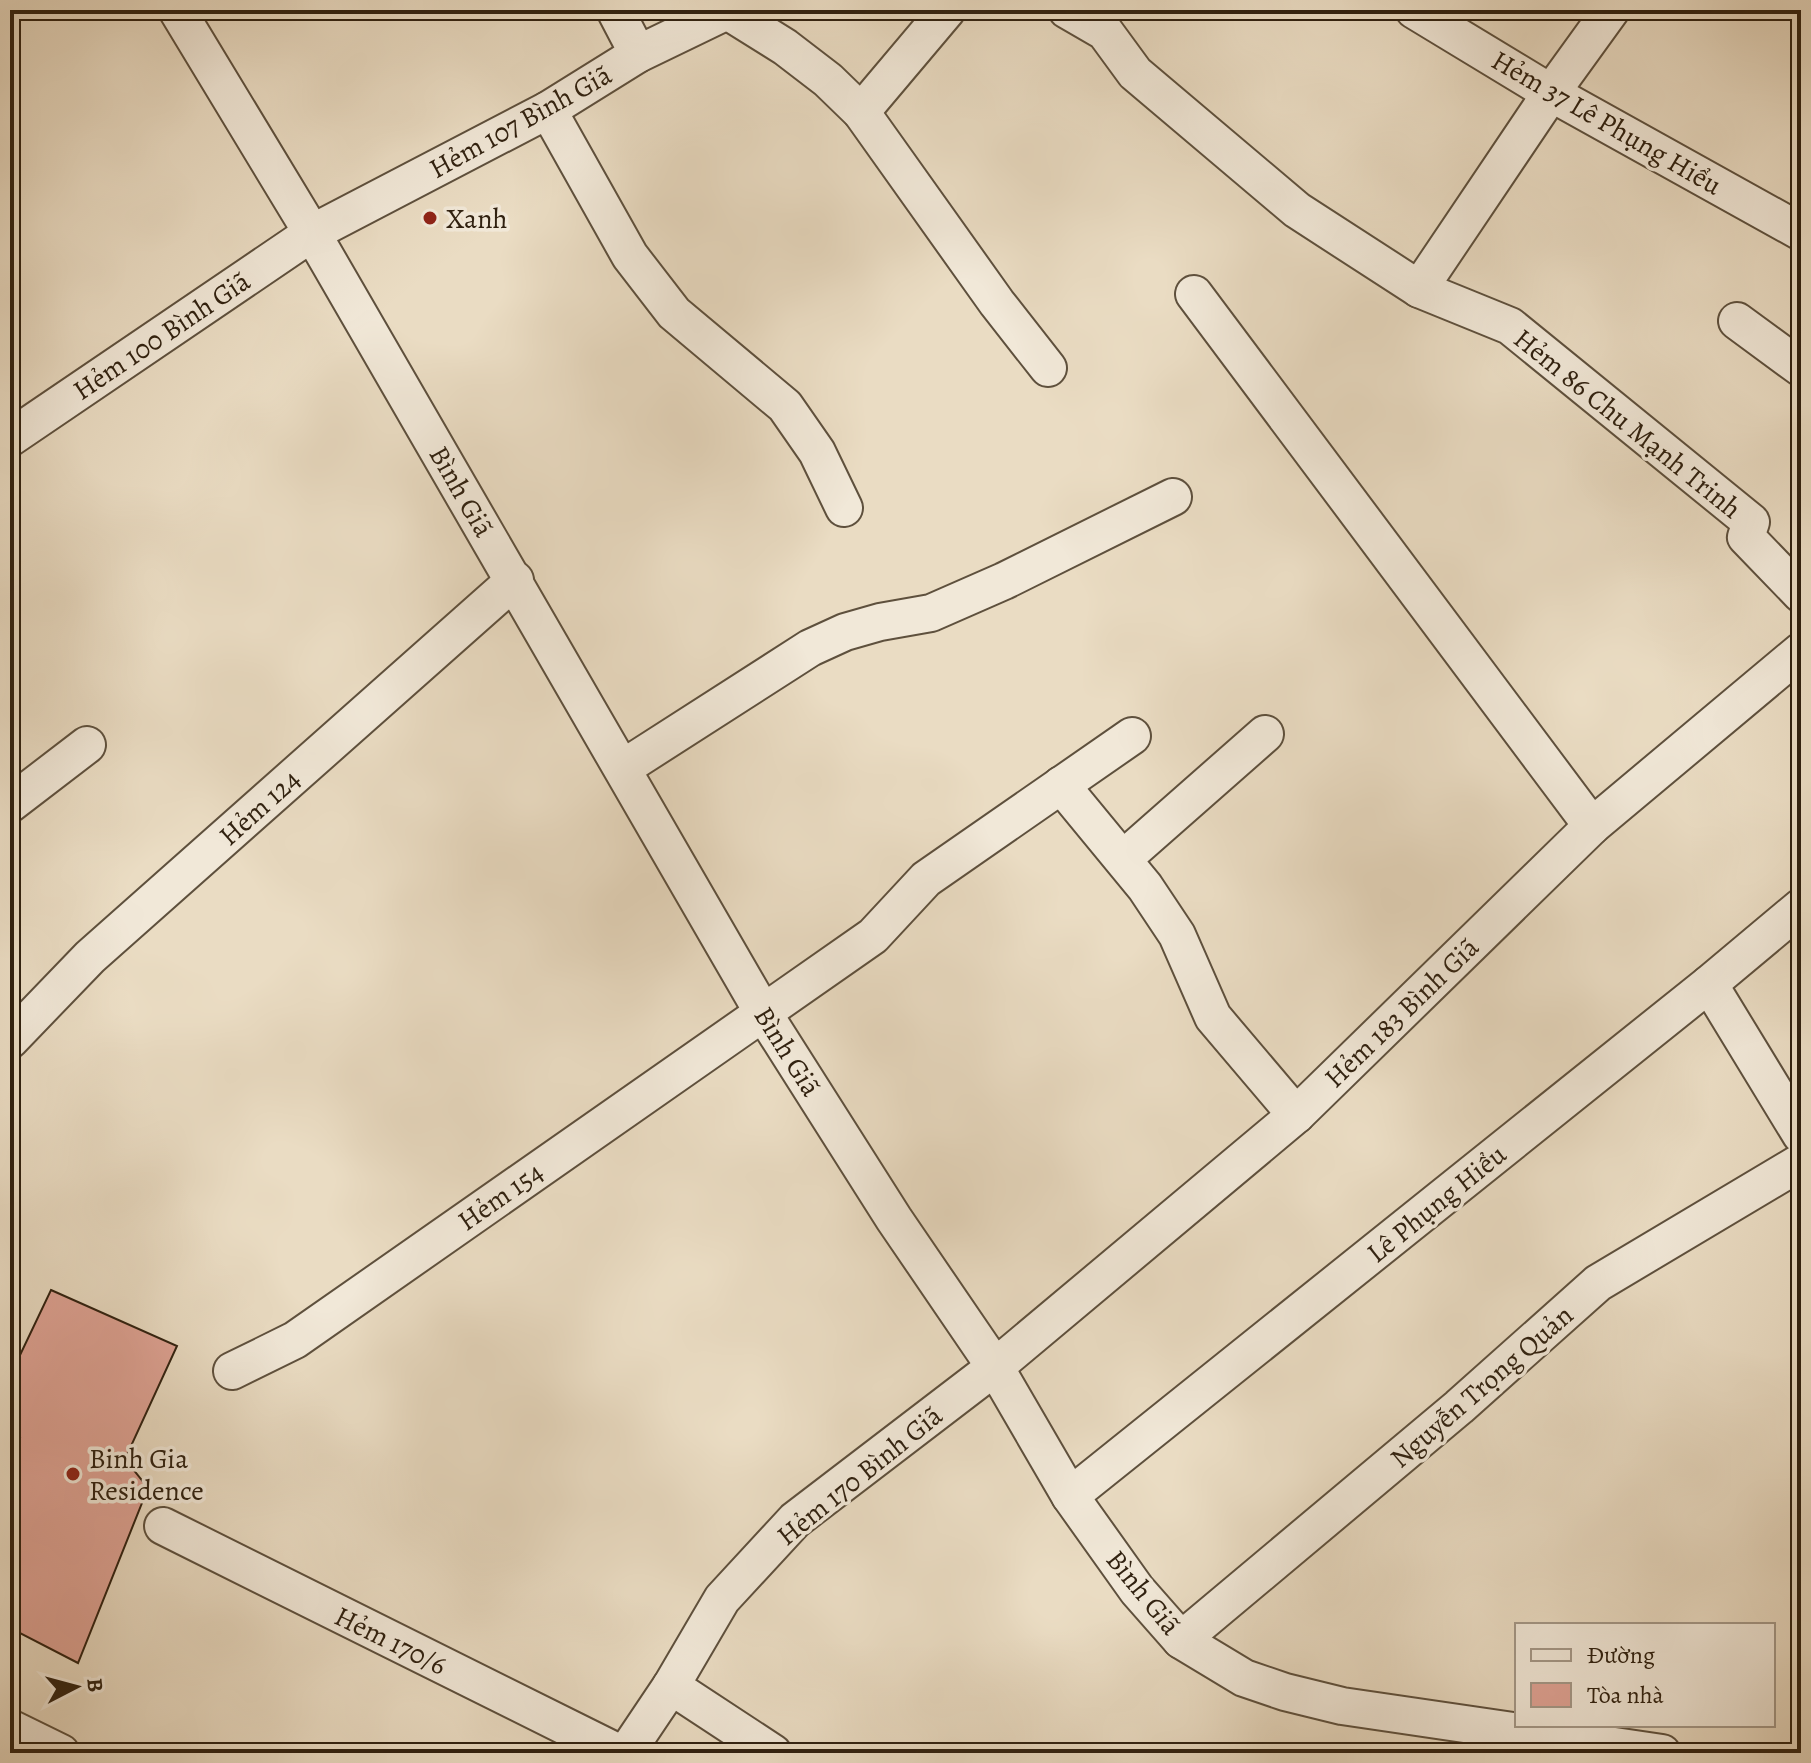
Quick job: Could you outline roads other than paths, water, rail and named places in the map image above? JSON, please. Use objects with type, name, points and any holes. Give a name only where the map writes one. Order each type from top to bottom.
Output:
[{"type":"street","name":"Bình Giã","points":[[177,10],[515,580],[762,1011],[894,1219],[995,1367],[1070,1496],[1137,1590],[1181,1640],[1244,1678],[1342,1706],[1662,1753]]},
{"type":"street","points":[[615,10],[638,54]]},
{"type":"street","points":[[861,112],[947,10]]},
{"type":"street","points":[[1067,10],[1112,21]]},
{"type":"street","name":"Hẻm 37 Lê Phụng Hiểu","points":[[1414,10],[1551,93],[1801,232]]},
{"type":"street","points":[[1419,289],[1611,10]]},
{"type":"street","name":"Hẻm 107 Bình Giã","points":[[312,233],[548,110],[638,54],[729,11]]},
{"type":"street","points":[[729,11],[785,47],[828,80],[861,112],[997,303],[1048,368]]},
{"type":"street","name":"Hẻm 86 Chu Mạnh Trinh","points":[[1112,21],[1135,73],[1297,210],[1419,289],[1510,326],[1751,522],[1746,537],[1801,594]]},
{"type":"street","points":[[548,110],[630,256],[674,313],[785,406],[817,452],[844,508]]},
{"type":"street","name":"Hẻm 100 Bình Giã","points":[[10,438],[312,233]]},
{"type":"street","points":[[1194,294],[1592,826]]},
{"type":"street","points":[[1737,321],[1801,368]]},
{"type":"street","points":[[623,768],[810,648],[845,632],[931,613],[1004,581],[1173,497]]},
{"type":"street","name":"Hẻm 124","points":[[10,1040],[90,957],[515,580]]},
{"type":"street","name":"Hẻm 183 Bình Giã","points":[[995,1367],[1296,1115],[1592,826],[1801,651]]},
{"type":"street","points":[[1123,859],[1265,734]]},
{"type":"street","name":"Hẻm 154","points":[[232,1371],[295,1340],[873,936],[926,879],[1132,736]]},
{"type":"street","points":[[10,804],[87,745]]},
{"type":"street","points":[[1061,785],[1123,859],[1177,935],[1213,1017],[1296,1115]]},
{"type":"street","name":"Lê Phụng Hiểu","points":[[1070,1496],[1801,907]]},
{"type":"street","points":[[1709,984],[1801,1135]]},
{"type":"street","name":"Nguyễn Trọng Quản","points":[[1181,1640],[1459,1407],[1598,1283],[1801,1162]]},
{"type":"street","name":"Hẻm 170 Bình Giã","points":[[626,1753],[671,1686],[722,1599],[795,1520],[995,1367]]},
{"type":"street","name":"Hẻm 170/6","points":[[163,1526],[619,1753]]},
{"type":"street","points":[[671,1686],[773,1753]]},
{"type":"street","points":[[10,1728],[61,1753]]},
{"type":"place","name":"Xanh","points":[[430,218]]},
{"type":"place","name":"Binh Gia Residence","points":[[73,1474]]}]
